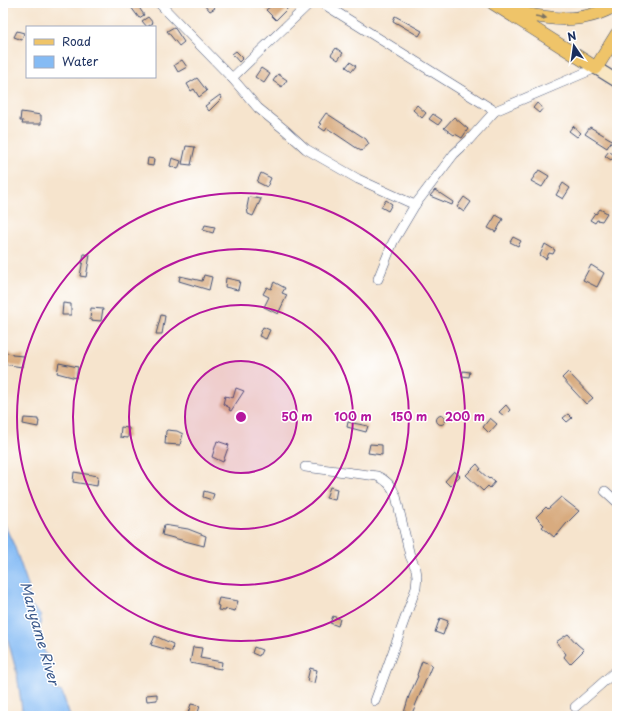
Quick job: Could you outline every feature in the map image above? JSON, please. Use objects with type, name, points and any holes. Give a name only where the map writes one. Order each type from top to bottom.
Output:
[{"type":"main road","points":[[498,6],[554,19],[571,19],[606,11],[617,4]]},
{"type":"main road","points":[[498,6],[617,81]]},
{"type":"main road","points":[[596,68],[617,34]]},
{"type":"street","points":[[159,3],[232,78],[258,108],[306,149],[358,179],[415,206]]},
{"type":"street","points":[[232,78],[310,3]]},
{"type":"street","points":[[322,3],[495,111]]},
{"type":"street","points":[[378,279],[392,242],[415,206],[454,154],[495,111],[596,68]]},
{"type":"street","points":[[305,467],[377,476],[387,481],[394,490],[396,496],[410,556],[416,569],[416,588],[375,701]]},
{"type":"street","points":[[606,491],[617,502]]},
{"type":"street","points":[[575,707],[617,670]]},
{"type":"water","points":[[3,522],[14,545],[28,585],[29,603],[41,615],[39,639],[50,664],[53,689],[62,692],[70,716],[23,716],[17,674],[3,621]]},
{"type":"building","points":[[128,3],[136,3],[144,15],[139,18]]},
{"type":"building","points":[[203,3],[211,3],[215,8],[210,11]]},
{"type":"building","points":[[268,3],[283,3],[288,8],[276,20],[266,10],[271,6]]},
{"type":"building","points":[[395,16],[422,31],[419,36],[393,21]]},
{"type":"building","points":[[148,17],[153,23],[146,26],[142,21]]},
{"type":"building","points":[[174,27],[184,42],[179,46],[167,31]]},
{"type":"building","points":[[17,31],[24,33],[22,40],[14,37]]},
{"type":"building","points":[[336,48],[343,53],[338,60],[331,55]]},
{"type":"building","points":[[236,51],[243,58],[239,62],[232,54]]},
{"type":"building","points":[[182,60],[187,67],[178,72],[174,65]]},
{"type":"building","points":[[350,62],[356,66],[352,71],[346,67]]},
{"type":"building","points":[[261,68],[270,74],[264,83],[255,77]]},
{"type":"building","points":[[278,74],[287,80],[282,87],[273,81]]},
{"type":"building","points":[[197,78],[207,91],[199,97],[194,89],[191,91],[187,84]]},
{"type":"building","points":[[220,95],[222,98],[209,111],[205,106]]},
{"type":"building","points":[[537,103],[543,108],[539,113],[533,108]]},
{"type":"building","points":[[417,105],[426,113],[422,118],[413,110]]},
{"type":"building","points":[[21,112],[41,115],[41,124],[22,124],[23,121],[20,121]]},
{"type":"building","points":[[326,113],[366,139],[369,144],[361,151],[327,128],[325,131],[319,127],[321,124],[319,123]]},
{"type":"building","points":[[433,114],[442,120],[438,125],[429,119]]},
{"type":"building","points":[[454,117],[468,129],[462,138],[455,134],[454,135],[444,128]]},
{"type":"building","points":[[573,126],[581,133],[577,137],[569,131]]},
{"type":"building","points":[[590,127],[612,140],[607,148],[585,134]]},
{"type":"building","points":[[186,146],[195,147],[191,165],[182,164]]},
{"type":"building","points":[[609,151],[615,156],[611,160],[605,156]]},
{"type":"building","points":[[148,158],[154,159],[153,166],[147,165]]},
{"type":"building","points":[[172,158],[181,161],[178,169],[170,166]]},
{"type":"building","points":[[539,170],[549,176],[542,187],[531,181]]},
{"type":"building","points":[[261,173],[271,178],[267,187],[257,182]]},
{"type":"building","points":[[563,183],[570,188],[563,199],[556,195]]},
{"type":"building","points":[[435,190],[453,202],[452,205],[430,196]]},
{"type":"building","points":[[249,197],[261,199],[253,216],[248,214],[247,207]]},
{"type":"building","points":[[464,197],[471,202],[464,212],[457,207]]},
{"type":"building","points":[[386,200],[392,204],[388,211],[381,207]]},
{"type":"building","points":[[600,209],[607,213],[602,221],[597,220],[595,223],[590,220],[595,213],[596,214]]},
{"type":"building","points":[[496,215],[503,219],[496,232],[488,228]]},
{"type":"building","points":[[205,225],[215,227],[213,233],[203,230]]},
{"type":"building","points":[[513,237],[521,241],[518,246],[510,242]]},
{"type":"building","points":[[545,244],[555,250],[553,254],[549,253],[546,259],[540,255]]},
{"type":"building","points":[[84,254],[90,255],[86,277],[80,276]]},
{"type":"building","points":[[591,265],[604,273],[597,287],[583,280]]},
{"type":"building","points":[[204,275],[212,277],[209,290],[179,281],[180,276],[202,281]]},
{"type":"building","points":[[226,278],[240,281],[238,290],[225,287]]},
{"type":"building","points":[[274,282],[285,288],[282,293],[287,295],[278,314],[264,307],[269,297],[263,294],[267,287],[271,289]]},
{"type":"building","points":[[63,303],[71,304],[71,315],[62,315]]},
{"type":"building","points":[[91,308],[103,309],[101,321],[90,320]]},
{"type":"building","points":[[161,315],[165,316],[162,334],[156,334]]},
{"type":"building","points":[[263,327],[270,330],[266,339],[259,336]]},
{"type":"building","points":[[3,352],[12,355],[24,356],[22,367],[3,364]]},
{"type":"building","points":[[59,363],[78,367],[76,378],[57,373]]},
{"type":"building","points":[[463,371],[470,372],[469,377],[462,376]]},
{"type":"building","points":[[568,372],[593,398],[586,404],[562,378]]},
{"type":"building","points":[[236,388],[244,391],[231,411],[229,410],[230,408],[223,404],[225,396],[233,398]]},
{"type":"building","points":[[506,405],[510,410],[504,416],[499,412]]},
{"type":"building","points":[[568,414],[572,418],[567,422],[563,418]]},
{"type":"building","points":[[441,415],[446,420],[441,425],[436,420]]},
{"type":"building","points":[[24,418],[38,419],[38,427],[23,424]]},
{"type":"building","points":[[490,418],[497,424],[489,433],[483,427]]},
{"type":"building","points":[[348,422],[368,426],[366,432],[347,427]]},
{"type":"building","points":[[121,427],[129,428],[128,438],[120,437]]},
{"type":"building","points":[[167,430],[177,431],[183,434],[180,445],[165,444]]},
{"type":"building","points":[[217,441],[229,445],[223,462],[212,457]]},
{"type":"building","points":[[370,444],[382,445],[382,455],[368,453]]},
{"type":"building","points":[[477,464],[481,469],[479,470],[495,482],[490,488],[488,486],[483,491],[466,475]]},
{"type":"building","points":[[454,471],[460,476],[450,486],[445,481]]},
{"type":"building","points":[[74,472],[98,476],[97,486],[73,482]]},
{"type":"building","points":[[330,487],[337,489],[335,500],[326,498]]},
{"type":"building","points":[[204,491],[214,494],[212,500],[203,497]]},
{"type":"building","points":[[561,497],[579,511],[554,537],[542,527],[544,525],[536,517],[546,507],[548,509]]},
{"type":"building","points":[[164,525],[188,529],[206,536],[204,546],[162,535]]},
{"type":"building","points":[[219,598],[238,601],[235,611],[226,609],[225,611],[218,610],[219,606],[217,605]]},
{"type":"building","points":[[333,616],[340,619],[338,626],[330,623]]},
{"type":"building","points":[[440,618],[448,621],[443,635],[435,632]]},
{"type":"building","points":[[568,634],[584,650],[570,664],[564,657],[566,654],[556,642]]},
{"type":"building","points":[[155,636],[173,644],[172,651],[151,645]]},
{"type":"building","points":[[193,647],[202,648],[200,658],[222,662],[221,669],[190,663]]},
{"type":"building","points":[[254,647],[262,650],[259,656],[252,653]]},
{"type":"building","points":[[422,661],[432,665],[411,716],[403,716],[409,696],[418,676],[417,675]]},
{"type":"building","points":[[310,668],[317,670],[314,683],[307,681]]},
{"type":"building","points":[[157,694],[157,700],[147,701],[146,695]]},
{"type":"building","points":[[191,704],[200,706],[197,716],[187,716]]},
{"type":"water label","name":"Manyame River","points":[[40,633]]}]
